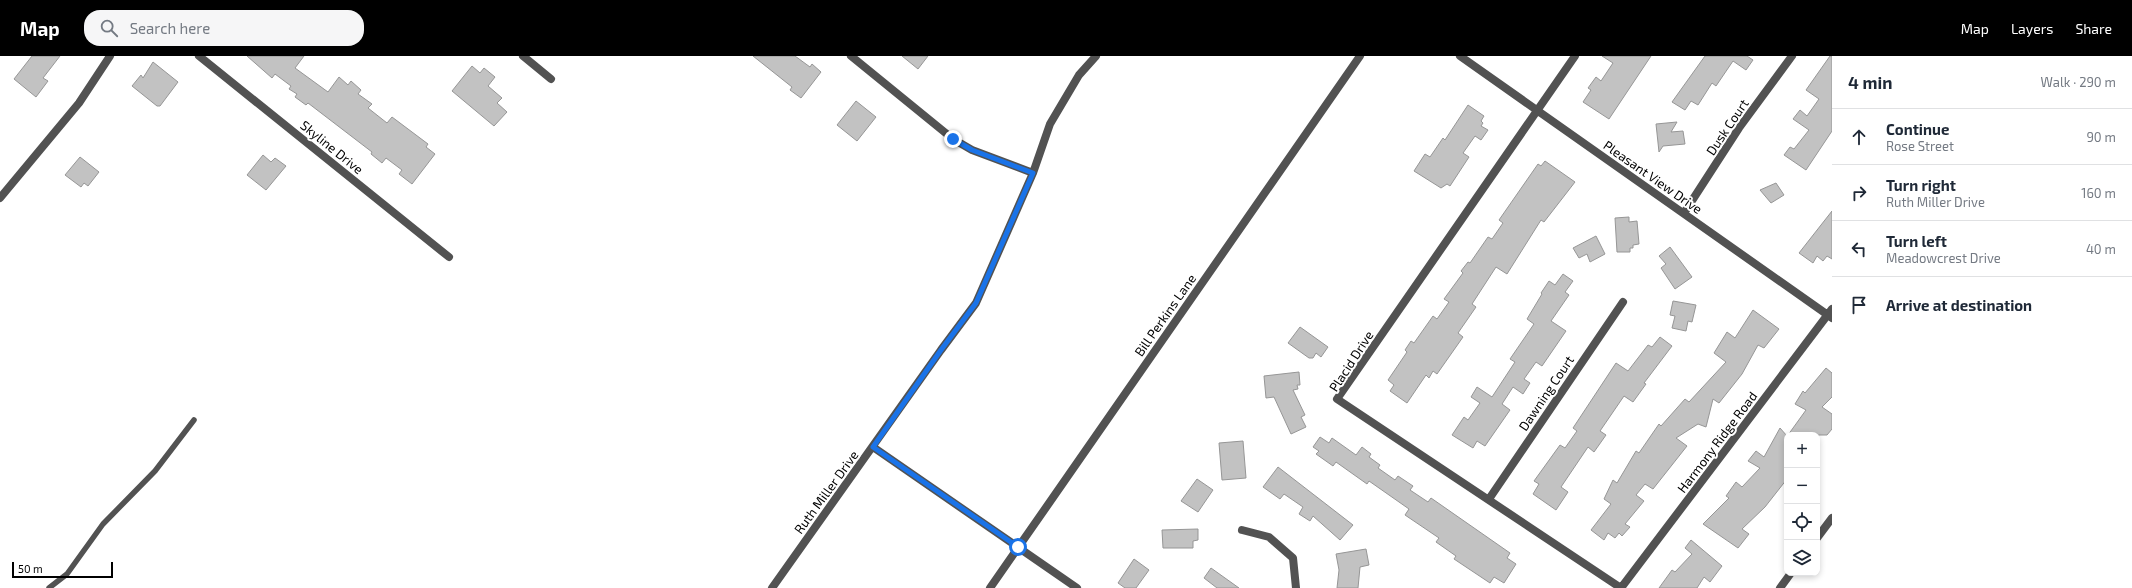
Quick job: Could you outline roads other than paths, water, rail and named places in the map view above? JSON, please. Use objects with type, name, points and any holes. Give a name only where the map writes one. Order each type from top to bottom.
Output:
[{"type":"street","points":[[0,198],[79,103],[110,56]]},
{"type":"street","name":"Skyline Drive","points":[[199,56],[449,257]]},
{"type":"street","points":[[522,56],[551,79]]},
{"type":"street","points":[[851,56],[953,139],[972,150],[1033,173]]},
{"type":"street","name":"Ruth Miller Drive","points":[[772,588],[976,303],[1033,173],[1050,124],[1079,75],[1096,56]]},
{"type":"street","name":"Bill Perkins Lane","points":[[990,588],[1360,56]]},
{"type":"street","name":"Pleasant View Drive","points":[[1460,56],[1831,314]]},
{"type":"street","name":"Placid Drive","points":[[1575,56],[1337,399],[1489,498],[1621,588]]},
{"type":"street","name":"Dusk Court","points":[[1684,213],[1740,128],[1792,56]]},
{"type":"street","name":"Dawning Court","points":[[1489,498],[1623,302]]},
{"type":"street","name":"Harmony Ridge Road","points":[[1621,588],[1831,314]]},
{"type":"street","points":[[873,447],[1076,588]]},
{"type":"street","points":[[1820,534],[1832,518]]},
{"type":"street","points":[[1242,530],[1270,537],[1293,558],[1296,588]]},
{"type":"street","points":[[1780,588],[1790,576]]},
{"type":"lane","points":[[49,588],[67,574],[103,524],[155,471],[194,420]]}]
